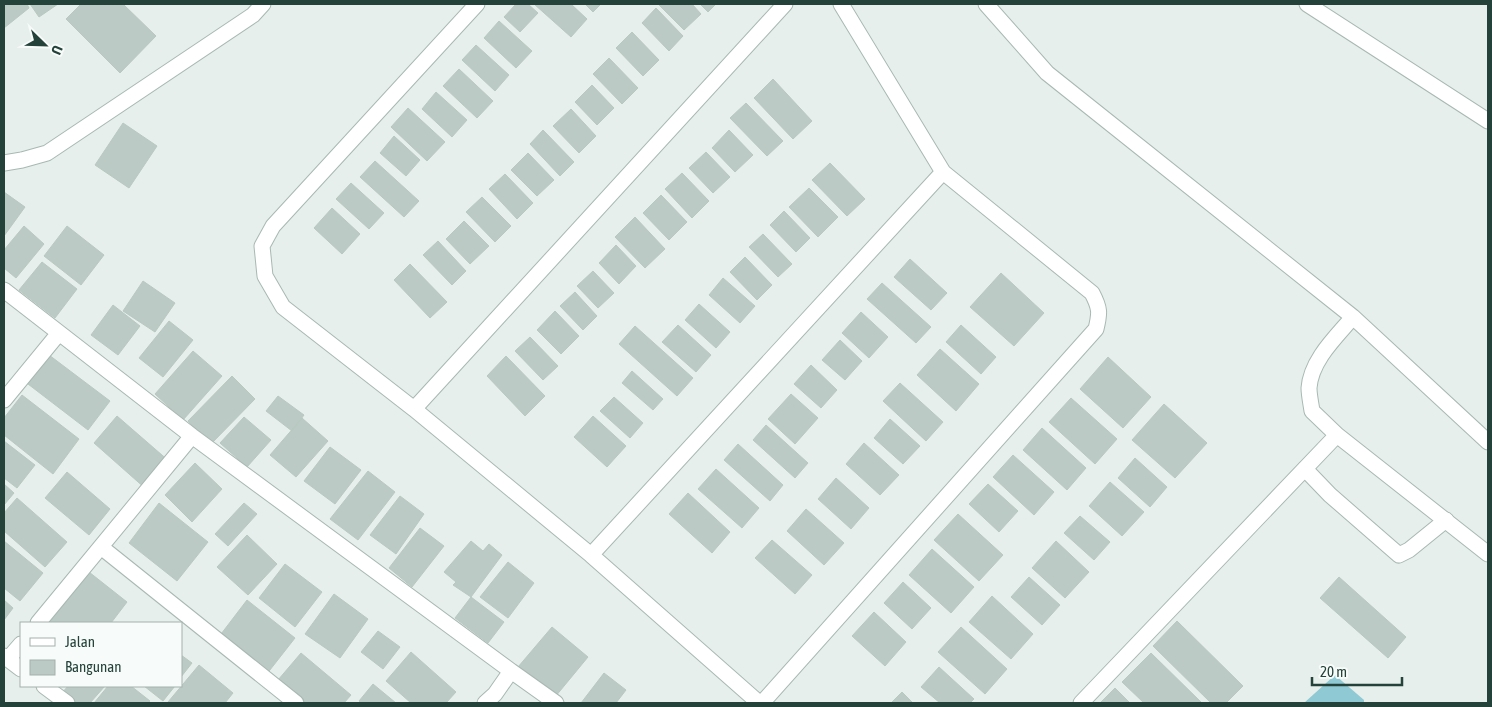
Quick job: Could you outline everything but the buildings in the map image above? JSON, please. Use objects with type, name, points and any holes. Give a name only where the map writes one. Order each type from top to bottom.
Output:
[{"type":"street","points":[[4,163],[47,153],[253,15],[263,4]]},
{"type":"street","points":[[477,4],[273,226],[262,246],[265,276],[283,307],[414,409],[591,554],[760,703],[1096,329],[1099,316],[1099,305],[1092,293],[943,172],[840,4]]},
{"type":"street","points":[[414,409],[785,4]]},
{"type":"street","points":[[986,4],[1047,73],[1353,317],[1488,442]]},
{"type":"street","points":[[1307,4],[1488,121]]},
{"type":"street","points":[[591,554],[943,172]]},
{"type":"street","points":[[4,290],[192,436],[556,703]]},
{"type":"street","points":[[1353,317],[1328,346],[1316,366],[1309,387],[1312,412],[1337,435],[1488,554]]},
{"type":"street","points":[[4,400],[59,333]]},
{"type":"street","points":[[1081,703],[1337,435]]},
{"type":"street","points":[[39,622],[192,436]]},
{"type":"street","points":[[1305,469],[1337,501],[1399,555],[1409,550],[1446,520]]},
{"type":"street","points":[[101,547],[296,703]]},
{"type":"street","points":[[20,645],[6,658],[20,668]]},
{"type":"street","points":[[485,703],[511,671]]},
{"type":"street","points":[[45,687],[67,703]]},
{"type":"water","points":[[1335,675],[1364,700],[1364,703],[1304,703]]}]
